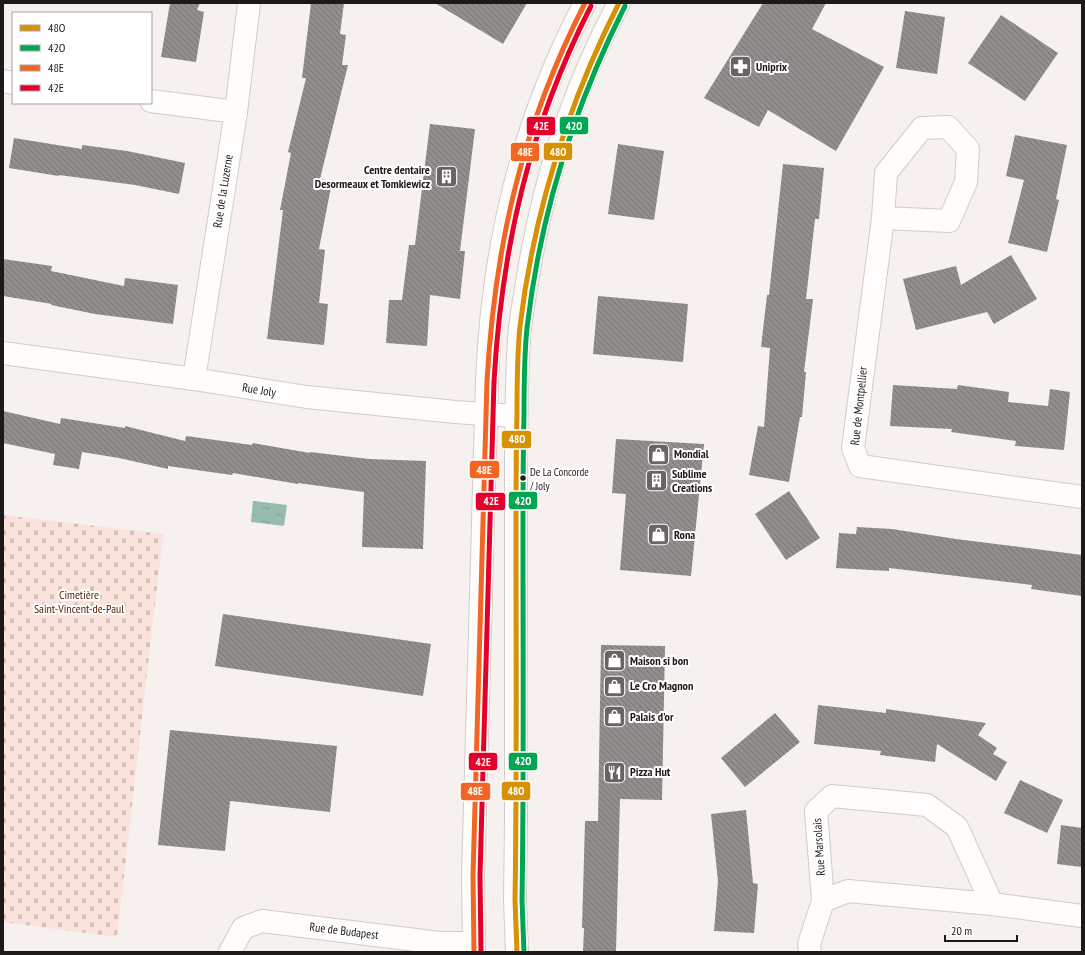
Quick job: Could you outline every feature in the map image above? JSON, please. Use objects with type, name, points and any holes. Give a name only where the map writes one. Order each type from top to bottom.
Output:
[{"type":"street","name":"Rue de la Luzerne","points":[[194,379],[236,112],[249,3]]},
{"type":"street","points":[[474,948],[473,876],[487,363],[493,306],[502,247],[513,191],[529,136],[546,86],[584,3]]},
{"type":"street","points":[[517,952],[515,900],[516,416],[522,319],[526,283],[545,194],[560,140],[576,95],[597,45],[619,3]]},
{"type":"street","points":[[152,101],[236,112]]},
{"type":"street","name":"Rue de Montpellier","points":[[883,218],[949,221],[966,182],[968,149],[948,127],[922,128],[886,172],[883,218],[853,448],[860,466],[1082,497]]},
{"type":"street","name":"Rue Joly","points":[[3,353],[194,379],[307,397],[516,416]]},
{"type":"street","name":"Rue Marsolais","points":[[823,901],[816,811],[832,796],[927,805],[957,827],[992,904]]},
{"type":"street","points":[[810,952],[809,944],[823,901],[848,891],[992,904],[1082,916]]},
{"type":"street","name":"Rue de Budapest","points":[[230,952],[243,928],[262,921],[474,948]]},
{"type":"green space","name":"Cimetière Saint-Vincent-de-Paul","points":[[3,515],[163,534],[117,937],[3,922]]},
{"type":"water","points":[[253,501],[287,505],[284,526],[251,522]]},
{"type":"building","points":[[170,3],[200,3],[197,10],[204,12],[196,62],[161,57]]},
{"type":"building","points":[[311,3],[344,3],[340,34],[346,35],[342,65],[348,65],[320,179],[332,182],[319,249],[325,250],[319,303],[328,304],[324,345],[267,339],[283,210],[280,210],[291,153],[288,152],[306,78],[302,78]]},
{"type":"building","points":[[435,3],[527,3],[503,44]]},
{"type":"building","points":[[763,3],[826,3],[812,29],[884,67],[836,151],[768,110],[759,127],[704,98]]},
{"type":"building","points":[[905,11],[945,17],[937,74],[896,68]]},
{"type":"building","points":[[1001,15],[1058,53],[1025,101],[968,63]]},
{"type":"building","points":[[430,124],[475,129],[460,251],[465,251],[460,299],[430,295],[427,346],[386,343],[389,300],[402,300],[409,245],[415,245]]},
{"type":"building","points":[[1015,135],[1067,145],[1056,199],[1059,200],[1047,252],[1008,243],[1024,180],[1006,176]]},
{"type":"building","points":[[14,138],[82,149],[82,145],[127,151],[185,163],[179,194],[135,185],[59,176],[9,168]]},
{"type":"building","points":[[618,144],[664,151],[654,220],[608,214]]},
{"type":"building","points":[[783,164],[824,168],[819,219],[815,219],[806,299],[813,299],[804,372],[806,372],[802,417],[800,417],[789,482],[749,475],[758,426],[764,427],[770,348],[761,347],[767,295],[769,295]]},
{"type":"building","points":[[1011,255],[1037,299],[994,324],[987,312],[916,330],[903,279],[956,266],[961,285]]},
{"type":"building","points":[[3,259],[52,266],[51,271],[124,286],[125,278],[178,285],[173,324],[95,314],[51,305],[52,304],[3,296]]},
{"type":"building","points":[[598,296],[688,304],[683,362],[593,354]]},
{"type":"building","points":[[893,385],[957,389],[958,385],[1009,392],[1008,402],[1048,406],[1050,389],[1070,392],[1064,450],[1015,446],[1016,441],[951,432],[952,429],[890,426]]},
{"type":"building","points":[[3,411],[60,424],[61,418],[125,428],[125,426],[185,441],[186,436],[252,445],[253,443],[310,453],[369,459],[426,461],[423,549],[362,547],[364,492],[298,484],[233,473],[232,475],[168,466],[168,469],[119,458],[82,452],[79,469],[53,465],[55,454],[3,443]]},
{"type":"building","points":[[616,439],[704,444],[691,576],[620,570],[626,494],[612,493]]},
{"type":"building","points":[[789,491],[820,538],[786,560],[755,514]]},
{"type":"building","points":[[857,527],[892,529],[956,539],[1082,555],[1082,596],[1031,589],[1032,585],[889,568],[889,571],[836,568],[839,533],[856,534]]},
{"type":"building","points":[[223,614],[431,644],[423,696],[215,666]]},
{"type":"building","points":[[601,645],[665,646],[662,800],[620,799],[616,952],[583,952],[584,928],[582,928],[585,821],[598,821]]},
{"type":"building","points":[[818,705],[886,713],[886,709],[986,723],[978,735],[997,748],[993,754],[1007,762],[996,781],[937,744],[935,762],[880,755],[881,751],[814,744]]},
{"type":"building","points":[[775,713],[800,742],[745,787],[721,758]]},
{"type":"building","points":[[170,730],[337,746],[330,812],[230,801],[225,851],[158,845]]},
{"type":"building","points":[[1020,780],[1063,800],[1047,833],[1004,813]]},
{"type":"building","points":[[746,810],[753,883],[758,884],[754,933],[714,931],[718,881],[711,814]]},
{"type":"building","points":[[1061,825],[1082,828],[1082,867],[1057,864]]},
{"type":"transit line","name":"48E","points":[[474,952],[473,876],[487,381],[491,330],[505,234],[515,187],[528,141],[544,95],[563,49],[585,3]]},
{"type":"transit line","name":"48O","points":[[517,952],[515,900],[516,475],[517,370],[520,326],[534,242],[555,160],[584,81],[600,42],[619,3]]},
{"type":"transit line","name":"42E","points":[[481,952],[480,876],[494,381],[498,331],[512,235],[522,188],[535,142],[569,52],[591,6]]},
{"type":"transit line","name":"42O","points":[[524,952],[522,900],[523,476],[524,372],[527,328],[541,244],[550,203],[562,162],[590,83],[625,6]]},
{"type":"place","name":"Uniprix","points":[[740,67]]},
{"type":"place","name":"Centre dentaire Desormeaux et Tomkiewicz","points":[[446,177]]},
{"type":"place","name":"Mondial","points":[[659,454]]},
{"type":"place","name":"De La Concorde / Joly","points":[[523,478]]},
{"type":"place","name":"Sublime Creations","points":[[657,481]]},
{"type":"place","name":"Rona","points":[[659,535]]},
{"type":"place","name":"Maison si bon","points":[[615,661]]},
{"type":"place","name":"Le Cro Magnon","points":[[614,686]]},
{"type":"place","name":"Palais d'or","points":[[615,717]]},
{"type":"place","name":"Pizza Hut","points":[[615,772]]}]
